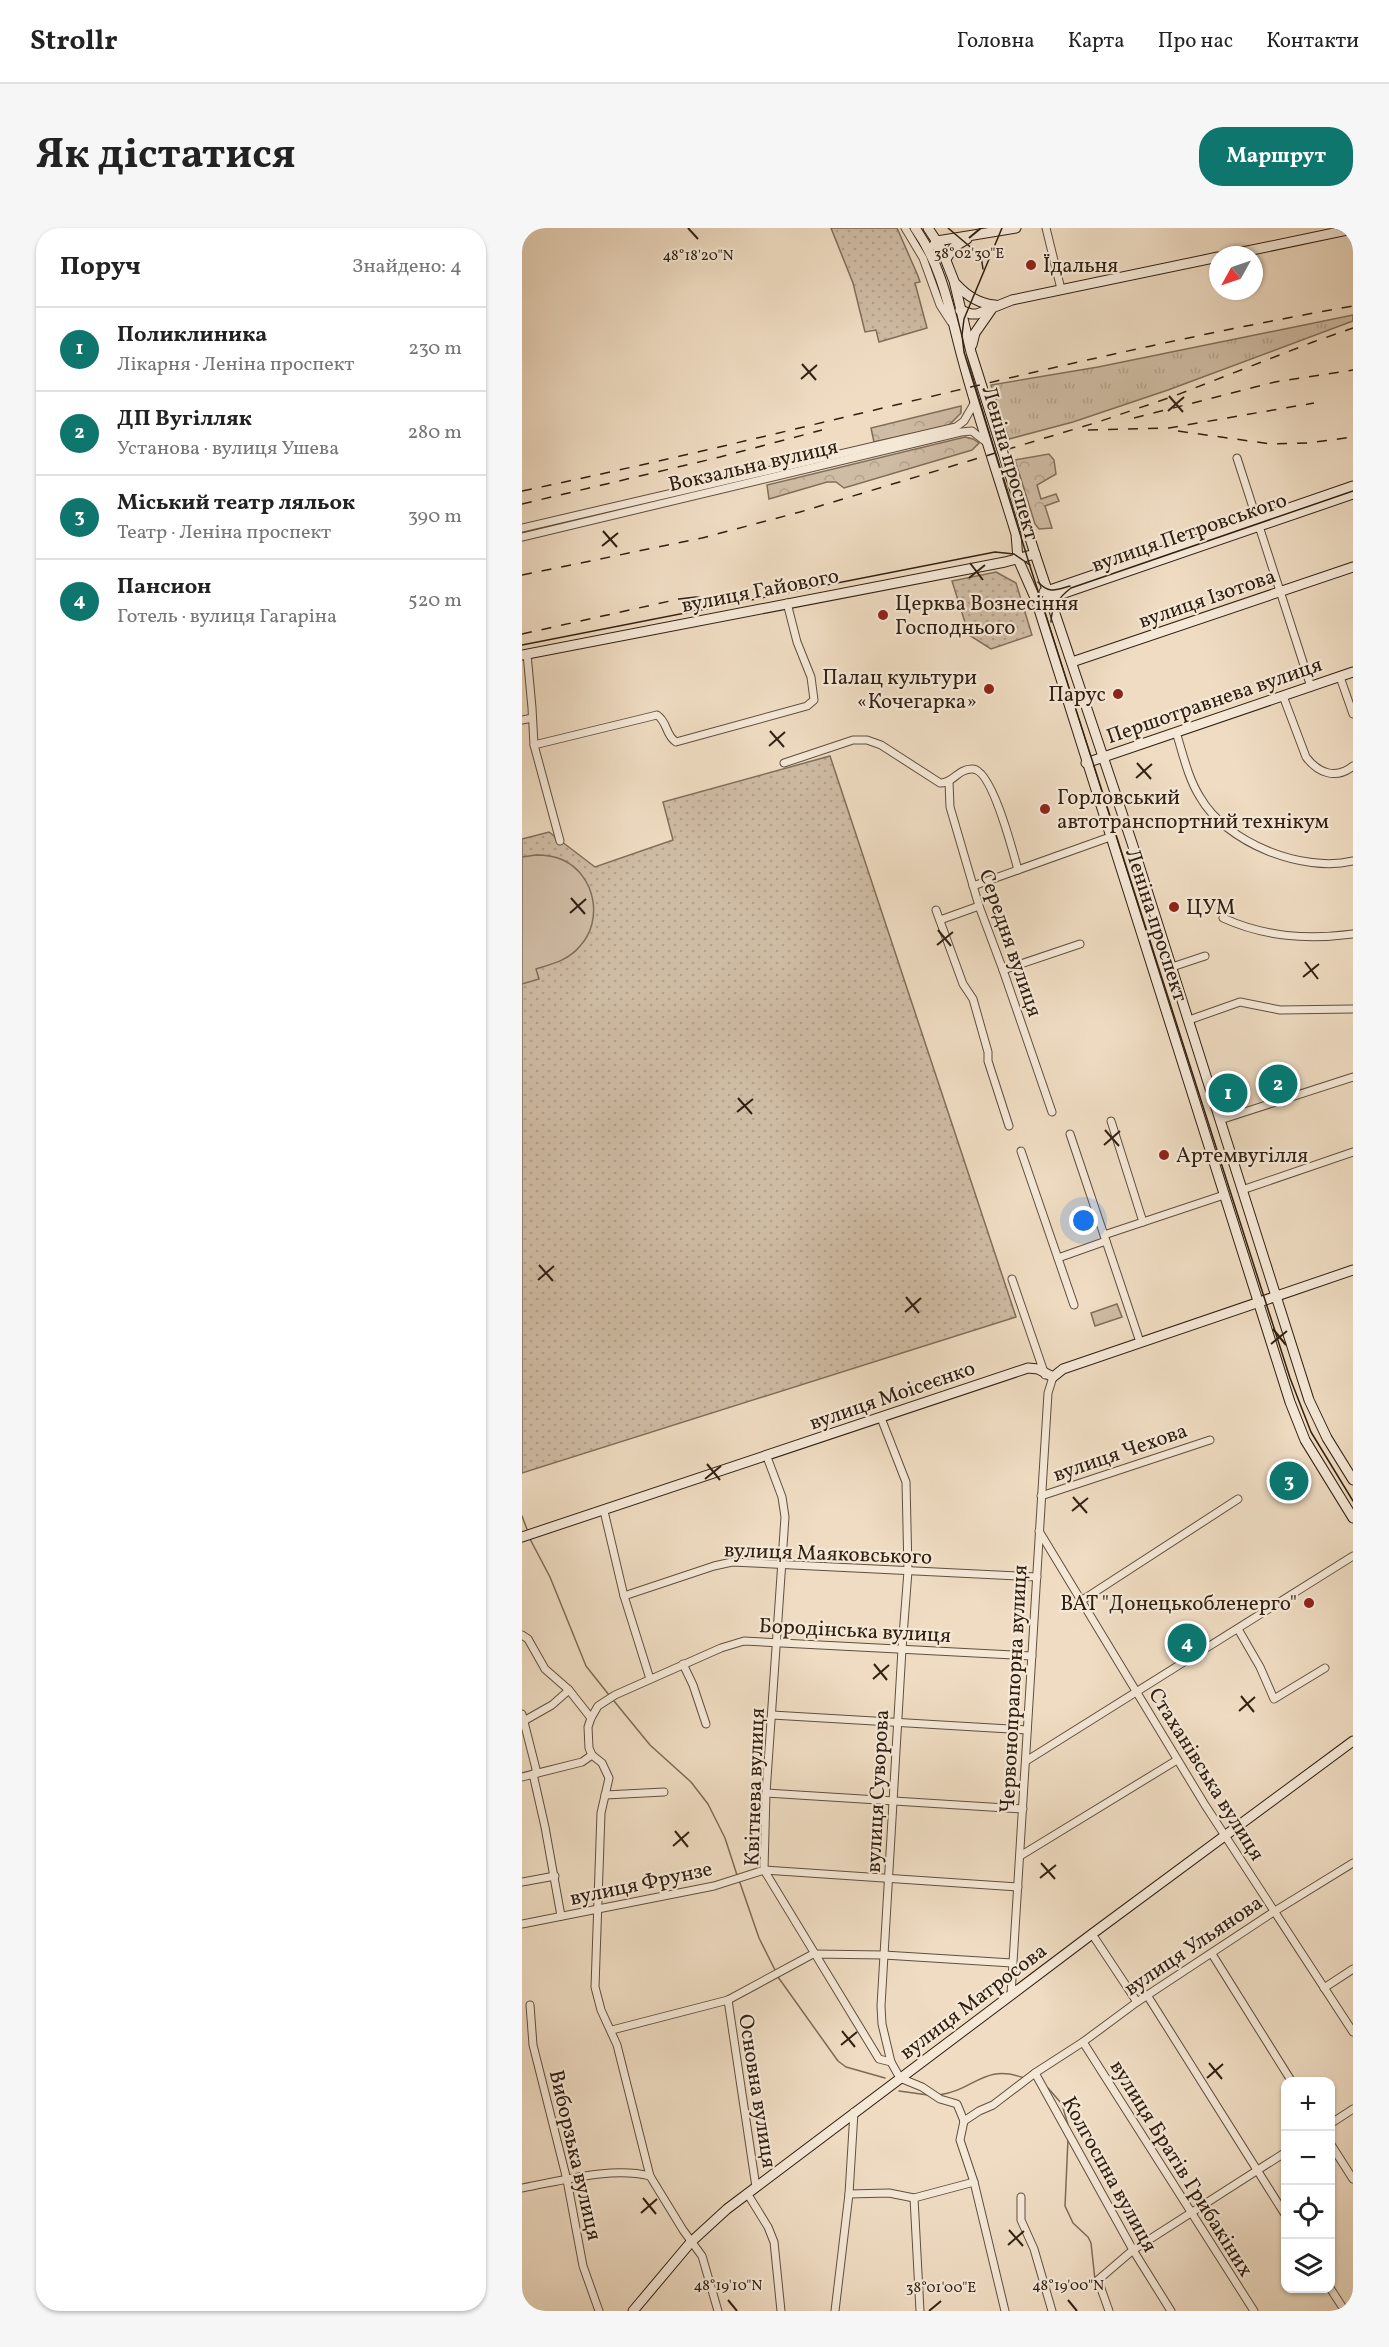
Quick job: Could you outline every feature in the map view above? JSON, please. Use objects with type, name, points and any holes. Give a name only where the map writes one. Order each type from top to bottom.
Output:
[{"type":"main road","name":"Леніна проспект","points":[[915,228],[932,256],[947,298],[975,402],[1016,534],[1018,555],[1036,600],[1300,1430],[1353,1518]]},
{"type":"main road","name":"Леніна проспект","points":[[928,228],[946,259],[954,281],[971,352],[1035,554],[1172,967],[1314,1413],[1353,1480]]},
{"type":"main road","points":[[934,228],[957,238]]},
{"type":"main road","points":[[932,256],[933,247],[937,241],[980,232],[1016,228]]},
{"type":"main road","points":[[1263,248],[1353,229]]},
{"type":"main road","points":[[946,259],[954,247],[980,232]]},
{"type":"main road","points":[[947,298],[963,312],[977,314],[997,305],[1061,289],[1209,259]]},
{"type":"main road","points":[[954,281],[963,292],[982,303]]},
{"type":"main road","points":[[956,329],[963,312],[970,306],[982,303],[997,305]]},
{"type":"main road","points":[[971,352],[975,333],[988,312],[997,305]]},
{"type":"main road","name":"вулиця Петровського","points":[[1257,523],[1353,486]]},
{"type":"main road","name":"вулиця Петровського","points":[[1036,600],[1041,601],[1048,594],[1257,523],[1353,494]]},
{"type":"main road","points":[[1005,562],[1018,555],[1035,554]]},
{"type":"main road","points":[[1005,562],[1017,564],[1028,577]]},
{"type":"main road","name":"вулиця Гайового","points":[[524,654],[1005,562]]},
{"type":"main road","name":"вулиця Ізотова","points":[[1072,662],[1353,567]]},
{"type":"main road","name":"Першотравнева вулиця","points":[[1086,763],[1353,672]]},
{"type":"main road","name":"вулиця Моісеєнко","points":[[527,1536],[1028,1368],[1048,1378],[1059,1371],[1140,1342],[1259,1304],[1353,1270]]},
{"type":"main road","name":"вулиця Матросова","points":[[635,2310],[691,2242],[716,2217],[1224,1835],[1353,1741]]},
{"type":"street","points":[[905,228],[922,258],[940,305],[956,329]]},
{"type":"street","points":[[1046,228],[1061,289]]},
{"type":"street","points":[[928,274],[932,256]]},
{"type":"street","name":"Вокзальна вулиця","points":[[522,528],[956,427],[964,421],[975,402]]},
{"type":"street","name":"Вокзальна вулиця","points":[[522,537],[961,432],[972,431],[988,444]]},
{"type":"street","points":[[1237,458],[1311,687]]},
{"type":"street","points":[[534,745],[657,715],[665,722],[669,737],[676,742],[807,706],[814,700],[811,677],[796,642],[787,603]]},
{"type":"street","points":[[524,654],[534,745],[560,841]]},
{"type":"street","points":[[1340,677],[1353,714]]},
{"type":"street","points":[[1282,696],[1306,757],[1312,766],[1329,774],[1341,774],[1353,766]]},
{"type":"street","points":[[522,720],[532,718]]},
{"type":"street","points":[[1176,732],[1196,789],[1209,811],[1218,820],[1259,847],[1290,859],[1324,865],[1353,861]]},
{"type":"street","points":[[784,763],[853,740],[867,740],[881,745],[940,783],[949,782],[959,772],[968,769],[978,770],[982,773],[994,797],[1018,870]]},
{"type":"street","name":"Середня вулиця","points":[[949,782],[950,807],[979,906],[1052,1112]]},
{"type":"street","points":[[973,886],[1110,837]]},
{"type":"street","points":[[940,920],[979,906]]},
{"type":"street","points":[[936,910],[963,984],[973,999],[988,1052],[988,1061],[1009,1126]]},
{"type":"street","points":[[1223,918],[1257,931],[1274,934],[1311,938],[1353,934]]},
{"type":"street","points":[[1003,970],[1080,944]]},
{"type":"street","points":[[1172,967],[1205,956]]},
{"type":"street","points":[[1189,1020],[1240,1002],[1280,1010],[1353,1009]]},
{"type":"street","points":[[1220,1120],[1353,1077]]},
{"type":"street","points":[[1111,1121],[1143,1222]]},
{"type":"street","points":[[1070,1134],[1140,1342]]},
{"type":"street","points":[[1021,1150],[1074,1305]]},
{"type":"street","points":[[1242,1190],[1353,1152]]},
{"type":"street","points":[[1058,1258],[1143,1222],[1224,1196]]},
{"type":"street","name":"Червонопрапорна вулиця","points":[[1011,1995],[1048,1378],[1012,1279]]},
{"type":"street","name":"вулиця Суворова","points":[[881,1418],[906,1482],[908,1572],[881,2017],[891,2062]]},
{"type":"street","name":"вулиця Чехова","points":[[1041,1496],[1210,1440]]},
{"type":"street","name":"Квітнева вулиця","points":[[767,1457],[784,1507],[766,1793],[764,1870],[813,1954],[879,2059],[891,2062],[900,2078]]},
{"type":"street","points":[[1081,1601],[1238,1500]]},
{"type":"street","points":[[604,1511],[624,1596],[651,1679]]},
{"type":"street","name":"Стаханівська вулиця","points":[[1039,1530],[1177,1760],[1353,2032]]},
{"type":"street","points":[[1038,1553],[1043,1548],[1052,1553]]},
{"type":"street","points":[[1026,1761],[1353,1556]]},
{"type":"street","name":"вулиця Маяковського","points":[[624,1596],[722,1563],[782,1564],[1036,1578]]},
{"type":"street","points":[[1238,1629],[1260,1667],[1274,1699],[1325,1668]]},
{"type":"street","points":[[522,1635],[528,1639],[545,1669],[569,1690],[591,1718],[587,1738],[592,1755],[606,1769],[608,1784],[601,1813],[595,1987],[601,2010],[612,2030],[627,2081],[650,2176],[705,2264],[718,2311]]},
{"type":"street","name":"Бородінська вулиця","points":[[591,1718],[595,1710],[615,1695],[683,1664],[744,1641],[1032,1656]]},
{"type":"street","points":[[683,1664],[693,1685],[706,1724]]},
{"type":"street","points":[[561,1916],[523,1719],[552,1706],[569,1690]]},
{"type":"street","points":[[772,1715],[1027,1730]]},
{"type":"street","points":[[522,1777],[582,1762],[592,1755]]},
{"type":"street","points":[[1020,1856],[1177,1760]]},
{"type":"street","points":[[605,1795],[664,1792]]},
{"type":"street","points":[[766,1793],[1023,1809]]},
{"type":"street","name":"вулиця Ульянова","points":[[1035,2073],[1083,2042],[1147,1995],[1353,1863]]},
{"type":"street","name":"вулиця Фрунзе","points":[[522,1924],[714,1886],[764,1870],[1018,1887]]},
{"type":"street","points":[[522,1882],[555,1876]]},
{"type":"street","points":[[1092,1934],[1137,2002]]},
{"type":"street","points":[[612,2030],[728,2000],[813,1954],[884,1955],[1012,1964]]},
{"type":"street","points":[[1212,1954],[1289,2077]]},
{"type":"street","points":[[1324,1988],[1353,1969]]},
{"type":"street","points":[[1147,1995],[1281,2208]]},
{"type":"street","name":"Основна вулиця","points":[[728,2000],[756,2187]]},
{"type":"street","name":"Виборзька вулиця","points":[[530,2005],[533,2045],[567,2180],[583,2266],[599,2311]]},
{"type":"street","name":"вулиця Братів Грибакіних","points":[[1083,2042],[1254,2311]]},
{"type":"street","points":[[964,2121],[993,2105],[1035,2073]]},
{"type":"street","name":"Колгоспна вулиця","points":[[1035,2073],[1132,2250],[1171,2311]]},
{"type":"street","points":[[900,2078],[922,2087],[940,2099],[957,2104],[964,2121],[960,2139],[974,2182],[1005,2311]]},
{"type":"street","points":[[1335,2121],[1353,2109]]},
{"type":"street","points":[[835,2311],[849,2194],[854,2112]]},
{"type":"street","points":[[1335,2151],[1353,2179]]},
{"type":"street","points":[[1109,2311],[1098,2280],[1132,2250],[1281,2155]]},
{"type":"street","points":[[522,2188],[629,2172],[650,2176]]},
{"type":"street","points":[[849,2194],[889,2193],[914,2198],[974,2182]]},
{"type":"street","points":[[747,2193],[768,2227],[774,2242],[781,2311]]},
{"type":"street","points":[[1021,2197],[1021,2220],[1034,2248],[1052,2311]]},
{"type":"street","points":[[914,2198],[920,2311]]},
{"type":"street","points":[[1333,2293],[1345,2311]]},
{"type":"street","points":[[522,2303],[524,2311]]},
{"type":"green space","points":[[831,228],[897,228],[920,282],[915,283],[927,328],[879,342],[876,330],[865,332],[853,283]]},
{"type":"green space","points":[[1353,315],[1353,321],[1168,390],[1073,422],[1009,439],[991,385],[1098,367]]},
{"type":"green space","points":[[961,406],[961,413],[948,426],[874,442],[871,428]]},
{"type":"green space","points":[[965,437],[979,443],[972,450],[844,488],[836,482],[827,482],[769,499],[767,485]]},
{"type":"green space","points":[[1049,454],[1054,460],[1056,474],[1037,485],[1041,499],[1056,494],[1059,501],[1045,506],[1052,528],[1039,529],[1035,524],[1015,460]]},
{"type":"green space","points":[[996,572],[1016,583],[1032,635],[991,649],[969,635],[952,581]]},
{"type":"green space","points":[[830,756],[1016,1317],[522,1473],[522,839],[549,832],[595,867],[673,840],[663,802]]},
{"type":"green space","points":[[536,855],[563,860],[574,867],[589,887],[594,911],[592,924],[576,951],[560,961],[536,969],[539,979],[522,984],[522,857]]},
{"type":"green space","points":[[1117,1304],[1122,1317],[1095,1326],[1091,1313]]},
{"type":"waterway","points":[[522,1516],[528,1532]]},
{"type":"waterway","points":[[530,1539],[550,1577],[586,1666],[609,1695]]},
{"type":"waterway","points":[[614,1701],[650,1745],[691,1782],[708,1804],[725,1838],[737,1875]]},
{"type":"waterway","points":[[739,1880],[759,1938],[776,1972]]},
{"type":"waterway","points":[[778,1977],[838,2061],[846,2067],[885,2078]]},
{"type":"waterway","points":[[939,2095],[962,2088],[989,2075],[1010,2074],[1024,2078]]},
{"type":"waterway","points":[[1048,2088],[1062,2104],[1068,2125]]},
{"type":"waterway","points":[[899,2091],[928,2095]]},
{"type":"waterway","points":[[1068,2139],[1065,2206],[1073,2223],[1091,2243],[1095,2280]]},
{"type":"tram line","points":[[948,228],[981,256],[983,269]]},
{"type":"tram line","points":[[1002,228],[964,319],[962,335],[964,352],[1029,563],[1290,1378],[1311,1432],[1353,1501]]},
{"type":"tram line","points":[[1051,622],[1056,603],[1071,588],[1353,491]]},
{"type":"tram line","points":[[522,645],[995,552],[1014,554],[1030,565]]},
{"type":"tram line","points":[[1038,582],[1049,590],[1070,586]]},
{"type":"tram line","points":[[679,599],[696,597],[730,602]]},
{"type":"railway","points":[[522,491],[730,445],[1144,347],[1353,306]]},
{"type":"railway","points":[[522,575],[702,538],[800,512],[1098,422],[1174,396],[1353,328]]},
{"type":"railway","points":[[1134,418],[1275,382],[1353,370]]},
{"type":"railway","points":[[1088,430],[1169,428],[1314,403]]},
{"type":"railway","points":[[522,504],[822,430]]},
{"type":"railway","points":[[1178,431],[1271,444],[1308,443],[1353,437]]},
{"type":"railway","points":[[522,634],[679,599]]},
{"type":"place","name":"Їдальня","points":[[1031,265]]},
{"type":"place","name":"Церква Вознесіння Господнього","points":[[883,615]]},
{"type":"place","name":"Палац культури «Кочегарка»","points":[[989,689]]},
{"type":"place","name":"Парус","points":[[1118,694]]},
{"type":"place","name":"Горловський автотранспортний технікум","points":[[1045,809]]},
{"type":"place","name":"ЦУМ","points":[[1174,907]]},
{"type":"place","name":"ДП Вугілляк","points":[[1278,1084]]},
{"type":"place","name":"Поликлиника","points":[[1228,1093]]},
{"type":"place","name":"Артемвугілля","points":[[1164,1155]]},
{"type":"place","name":"Міський театр ляльок","points":[[1289,1481]]},
{"type":"place","name":"ВАТ \"Донецькобленерго\"","points":[[1309,1603]]},
{"type":"place","name":"Пансион","points":[[1187,1643]]}]
